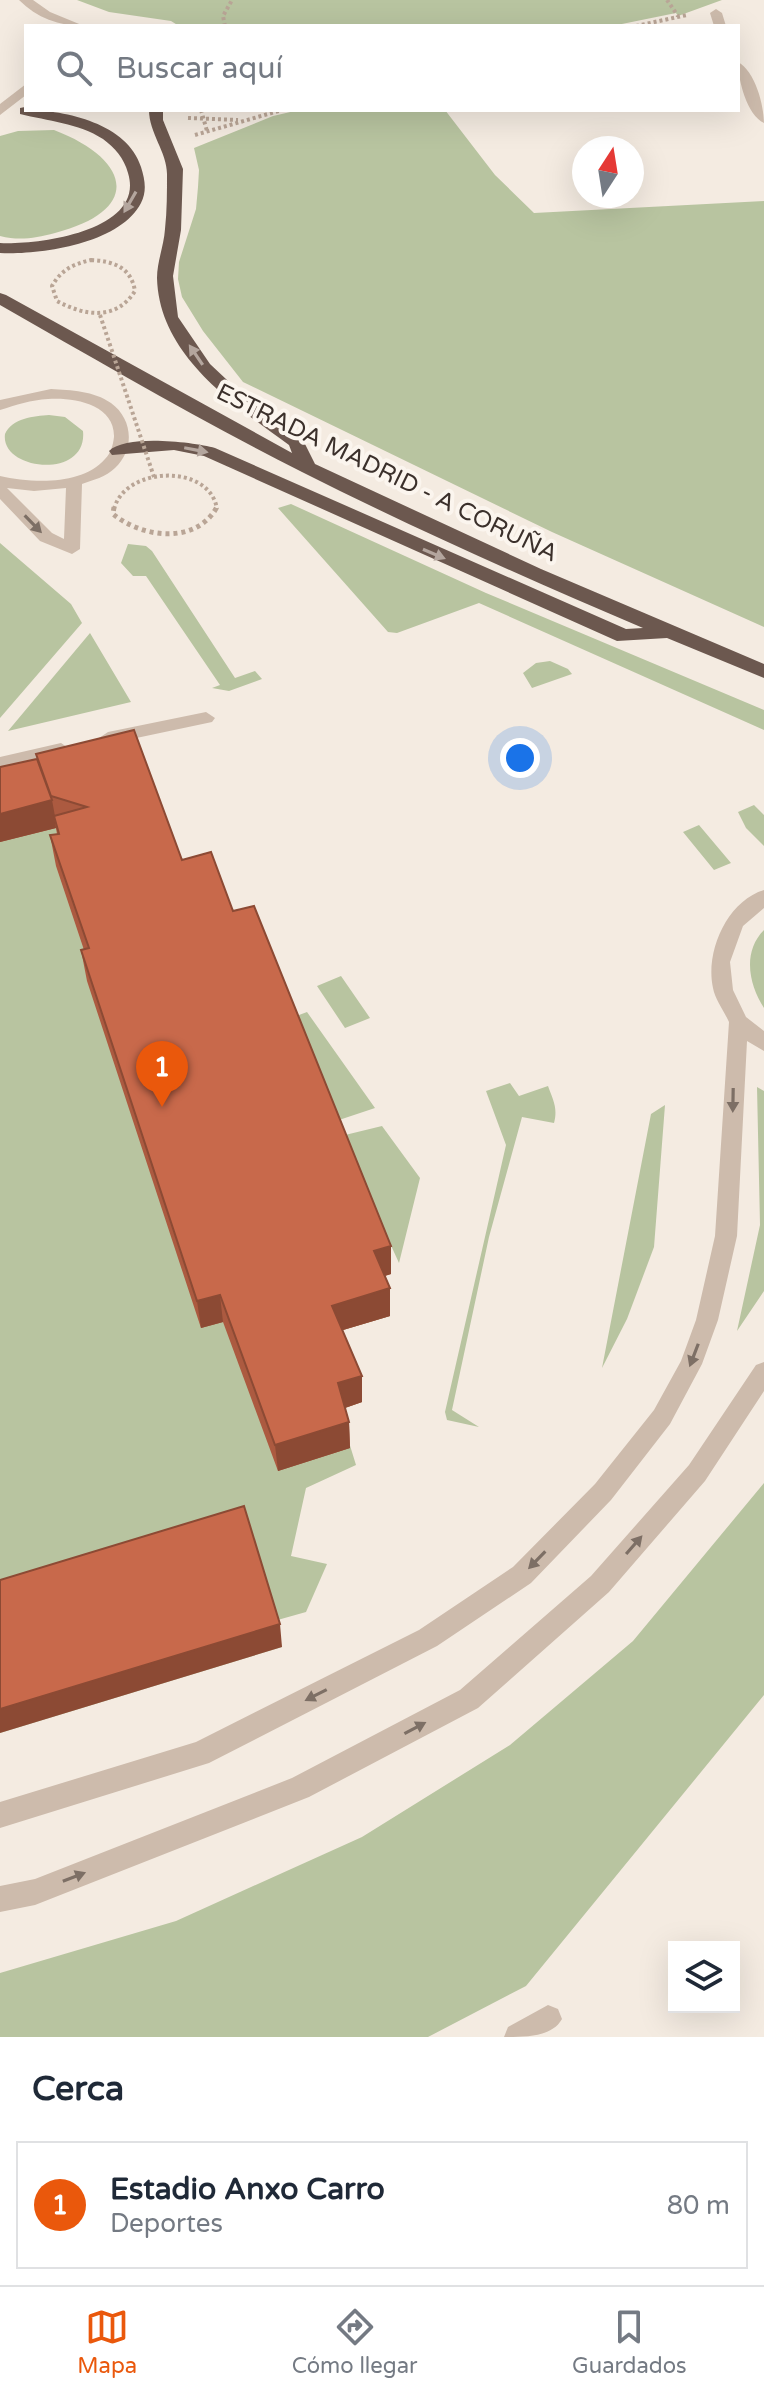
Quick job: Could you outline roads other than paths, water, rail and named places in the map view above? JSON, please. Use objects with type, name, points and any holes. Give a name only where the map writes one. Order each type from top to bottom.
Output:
[{"type":"highway","points":[[0,248],[37,250],[91,235],[127,210],[136,193],[139,178],[133,164],[109,136],[72,119],[34,112]]},
{"type":"highway","points":[[156,112],[156,120],[175,169],[173,230],[165,276],[170,317],[204,367],[238,400],[296,442],[308,468]]},
{"type":"highway","name":"ESTRADA MADRID - A CORUÑA","points":[[0,298],[176,399],[308,468],[474,547],[764,671]]},
{"type":"highway","points":[[118,451],[174,445],[209,452],[624,636],[670,632]]},
{"type":"street","points":[[25,0],[46,20],[67,24]]},
{"type":"street","points":[[740,70],[764,119]]},
{"type":"street","points":[[0,111],[24,90]]},
{"type":"street","points":[[0,117],[24,112]]},
{"type":"street","points":[[0,481],[25,487],[50,487],[74,482],[109,463],[118,451],[122,436],[119,422],[92,400],[49,393],[1,399]]},
{"type":"street","points":[[0,490],[46,537],[72,549],[74,482]]},
{"type":"street","points":[[0,763],[206,718]]},
{"type":"street","points":[[764,897],[735,922],[720,962],[723,990],[739,1022],[764,1043]]},
{"type":"street","points":[[0,1815],[200,1754],[428,1638],[522,1575],[603,1492],[662,1417],[691,1364],[707,1320],[727,1224],[739,1022]]},
{"type":"street","points":[[0,1899],[35,1892],[300,1788],[469,1699],[600,1584],[697,1473],[764,1372]]},
{"type":"street","points":[[518,2037],[548,2019]]},
{"type":"place","name":"Estadio Anxo Carro","points":[[162,1107]]}]
